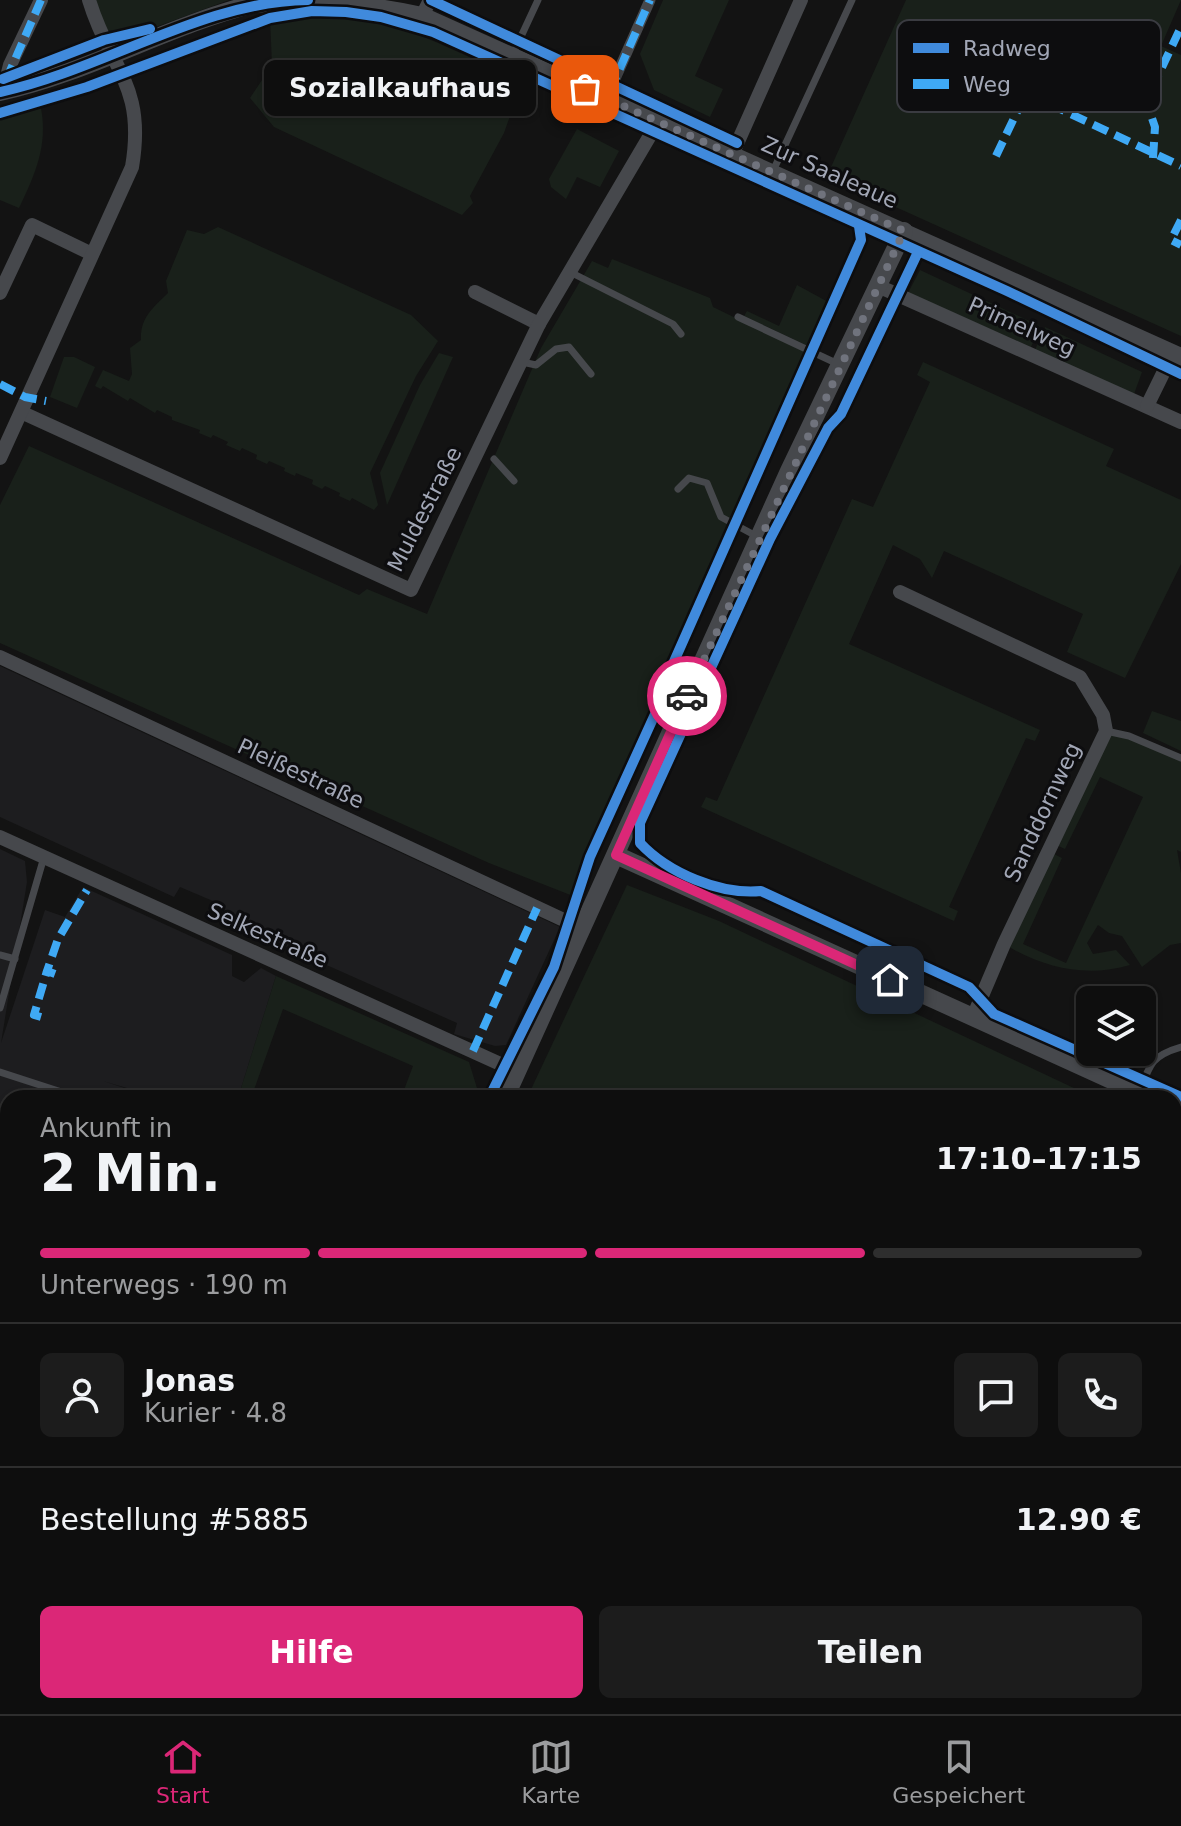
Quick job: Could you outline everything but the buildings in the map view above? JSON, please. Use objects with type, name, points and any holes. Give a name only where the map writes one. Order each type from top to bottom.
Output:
[{"type":"street","points":[[1,92],[10,65],[41,0]]},
{"type":"street","points":[[0,458],[23,413],[25,397],[132,167],[137,138],[135,105],[114,57],[98,30],[89,0]]},
{"type":"street","points":[[606,99],[650,0]]},
{"type":"street","points":[[732,155],[801,0]]},
{"type":"street","name":"Zur Saaleaue","points":[[1,92],[114,57],[255,3],[334,1],[426,8],[512,56],[1177,355]]},
{"type":"street","name":"Muldestraße","points":[[23,413],[411,590],[539,324],[658,122]]},
{"type":"street","points":[[0,293],[32,225],[92,254]]},
{"type":"street","points":[[509,1090],[759,537],[904,231]]},
{"type":"street","name":"Primelweg","points":[[878,286],[1181,422]]},
{"type":"street","points":[[475,292],[539,324]]},
{"type":"street","points":[[1147,406],[1177,355]]},
{"type":"street","name":"Sanddornweg","points":[[900,592],[1080,677],[1103,715],[1106,731],[1001,950],[973,1017]]},
{"type":"street","name":"Pleißestraße","points":[[0,657],[583,929]]},
{"type":"street","name":"Selkestraße","points":[[0,837],[518,1072]]},
{"type":"street","points":[[616,855],[1134,1090]]},
{"type":"lane","points":[[512,56],[538,0]]},
{"type":"lane","points":[[772,173],[852,0]]},
{"type":"lane","points":[[570,272],[673,324],[681,334]]},
{"type":"lane","points":[[738,317],[840,365]]},
{"type":"lane","points":[[521,362],[536,365],[556,349],[569,347],[591,374]]},
{"type":"lane","points":[[494,459],[514,481]]},
{"type":"lane","points":[[678,489],[689,478],[707,483],[721,517],[759,537]]},
{"type":"lane","points":[[1106,731],[1129,736],[1181,758]]},
{"type":"lane","points":[[0,1008],[44,857]]},
{"type":"lane","points":[[0,955],[15,959]]},
{"type":"lane","points":[[1146,1090],[1153,1060],[1162,1051],[1181,1047]]},
{"type":"lane","points":[[0,1072],[55,1090]]},
{"type":"shaded area","points":[[89,0],[229,0],[142,32],[98,30]]},
{"type":"shaded area","points":[[663,0],[729,0],[695,76],[723,89],[710,117],[654,90],[640,54]]},
{"type":"shaded area","points":[[906,0],[1181,0],[1161,46],[1161,20],[897,20]]},
{"type":"shaded area","points":[[312,11],[340,13],[394,26],[446,46],[522,82],[504,133],[470,196],[473,203],[462,215],[274,127],[250,98],[272,65],[270,18]]},
{"type":"shaded area","points":[[897,20],[897,112],[1161,112],[1161,46],[1181,55],[1181,336],[827,176]]},
{"type":"shaded area","points":[[41,108],[41,147],[35,171],[19,208],[0,200],[0,116]]},
{"type":"shaded area","points":[[577,129],[619,151],[600,187],[577,177],[566,199],[551,187],[549,179]]},
{"type":"shaded area","points":[[218,227],[411,315],[438,341],[416,376],[370,473],[378,505],[374,510],[352,498],[350,501],[339,496],[340,493],[325,486],[322,489],[312,484],[313,480],[296,473],[295,476],[269,461],[267,464],[256,459],[257,455],[226,445],[228,442],[213,435],[211,438],[199,433],[200,430],[172,420],[172,417],[157,410],[155,413],[130,398],[128,401],[103,386],[101,389],[95,386],[103,370],[129,381],[132,374],[130,348],[141,340],[145,319],[168,293],[166,281],[187,230],[204,234]]},
{"type":"shaded area","points":[[612,259],[710,298],[713,307],[808,353],[803,355],[804,361],[780,409],[573,896],[489,863],[0,643],[0,505],[29,446],[359,595],[367,589],[427,614],[541,348],[592,261],[608,268]]},
{"type":"shaded area","points":[[920,270],[1040,326],[1031,347],[908,293]]},
{"type":"shaded area","points":[[797,285],[830,303],[810,347],[744,316],[747,311],[779,326]]},
{"type":"shaded area","points":[[1045,327],[1142,372],[1134,394],[1035,350]]},
{"type":"shaded area","points":[[439,353],[453,357],[387,505],[380,473],[420,385]]},
{"type":"shaded area","points":[[64,357],[74,357],[95,367],[77,408],[50,397]]},
{"type":"shaded area","points":[[923,362],[1114,449],[1106,466],[1181,500],[1181,564],[1125,678],[1067,652],[1083,614],[944,551],[932,578],[920,559],[893,545],[849,644],[1040,730],[1035,741],[1026,738],[949,907],[958,911],[954,921],[701,807],[706,797],[717,801],[852,499],[873,507],[930,382],[917,375]]},
{"type":"shaded area","points":[[0,666],[560,927],[506,1045],[495,1046],[454,1034],[457,1023],[221,918],[220,904],[180,887],[174,897],[0,817]]},
{"type":"shaded area","points":[[1152,711],[1181,721],[1181,751],[1143,733]]},
{"type":"shaded area","points":[[1106,731],[1129,736],[1181,761],[1181,852],[1177,850],[1181,873],[1181,943],[1170,945],[1142,967],[1122,936],[1109,933],[1098,925],[1087,943],[1093,954],[1116,950],[1130,965],[1097,971],[1049,965],[1004,944],[1048,851],[1062,858],[1023,944],[1066,963],[1143,797],[1100,777],[1065,849],[1052,843]]},
{"type":"shaded area","points":[[0,849],[25,861],[27,882],[1,1043],[45,910],[65,917],[83,887],[232,955],[232,976],[244,982],[261,968],[276,976],[240,1090],[134,1090],[103,1081],[131,1090],[0,1090]]},
{"type":"shaded area","points":[[627,885],[719,921],[1078,1090],[531,1090]]},
{"type":"shaded area","points":[[276,976],[469,1062],[478,1090],[404,1090],[413,1066],[283,1009],[254,1090],[240,1090]]},
{"type":"marked path","points":[[6,80],[41,0]]},
{"type":"marked path","points":[[610,91],[650,0]]},
{"type":"marked path","points":[[1161,69],[1181,27]]},
{"type":"marked path","points":[[996,156],[1017,112]]},
{"type":"marked path","points":[[1066,112],[1181,166]]},
{"type":"marked path","points":[[1150,112],[1155,127],[1153,158]]},
{"type":"marked path","points":[[1181,220],[1171,240],[1181,245]]},
{"type":"marked path","points":[[0,384],[25,397],[46,401]]},
{"type":"marked path","points":[[55,974],[47,971],[58,939],[87,890]]},
{"type":"marked path","points":[[473,1051],[537,908]]},
{"type":"marked path","points":[[41,1017],[34,1015],[47,971]]},
{"type":"cycle path","points":[[0,92],[38,82],[230,12],[269,3],[308,0]]},
{"type":"cycle path","points":[[431,0],[737,143]]},
{"type":"cycle path","points":[[0,113],[87,87],[270,18],[312,11],[381,17],[433,32],[1007,291],[1181,374]]},
{"type":"cycle path","points":[[3,79],[104,40],[150,29]]},
{"type":"cycle path","points":[[493,1090],[554,967],[590,857],[671,679],[672,666],[861,240],[859,226]]},
{"type":"cycle path","points":[[918,252],[841,414],[828,428],[770,539],[640,823],[640,843],[665,864],[696,880],[729,889],[761,891],[969,987],[994,1014],[1165,1090]]},
{"type":"way so far","points":[[585,89],[904,231],[789,471],[687,696]]},
{"type":"place","name":"Sozialkaufhaus","points":[[585,89]]},
{"type":"route","points":[[687,696],[616,855],[890,980]]}]
